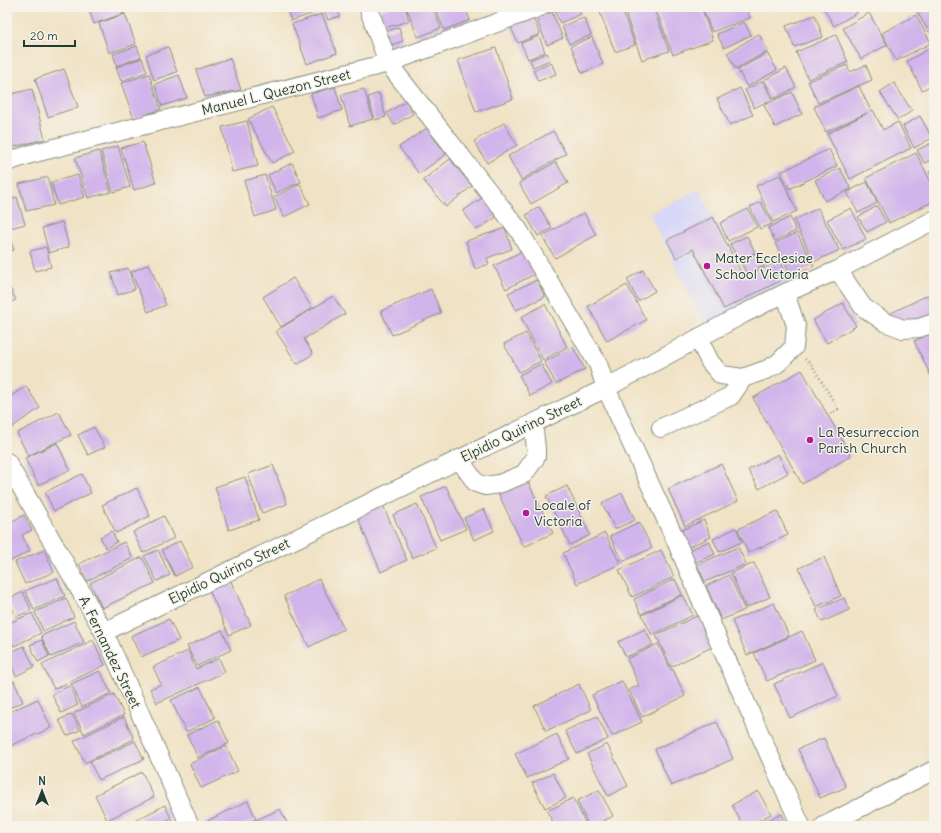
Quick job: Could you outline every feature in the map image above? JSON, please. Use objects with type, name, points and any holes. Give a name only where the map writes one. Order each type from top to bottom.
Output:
[{"type":"street","points":[[368,7],[388,63],[518,229],[598,364],[606,388],[676,541],[722,649],[801,826]]},
{"type":"street","name":"Manuel L. Quezon Street","points":[[7,162],[31,154],[388,63],[540,7]]},
{"type":"street","name":"Elpidio Quirino Street","points":[[104,632],[606,388],[743,314],[785,293],[838,270],[934,220]]},
{"type":"street","points":[[838,270],[863,307],[885,322],[903,329],[919,328],[934,323]]},
{"type":"street","points":[[698,338],[710,362],[721,375],[743,378],[768,369],[778,363],[794,347],[796,326],[785,293]]},
{"type":"street","points":[[661,428],[731,396],[743,378]]},
{"type":"street","points":[[459,459],[476,483],[485,486],[499,484],[524,474],[536,457],[533,423]]},
{"type":"street","name":"A. Fernandez Street","points":[[7,462],[104,632],[190,826]]},
{"type":"street","points":[[824,826],[934,770]]},
{"type":"path","points":[[794,347],[812,365],[838,410],[828,415]]},
{"type":"shaded area","name":"Mater Ecclesiae School Victoria","points":[[700,189],[744,278],[780,260],[796,289],[709,332],[649,214]]},
{"type":"building","points":[[88,7],[123,7],[125,13],[94,24]]},
{"type":"building","points":[[294,7],[317,7],[319,11],[291,21],[287,10]]},
{"type":"building","points":[[323,7],[336,7],[340,16],[328,20]]},
{"type":"building","points":[[339,7],[351,7],[340,11]]},
{"type":"building","points":[[391,7],[405,7],[409,21],[378,30],[373,12]]},
{"type":"building","points":[[406,7],[433,7],[441,28],[418,37]]},
{"type":"building","points":[[435,7],[465,7],[470,20],[444,30]]},
{"type":"building","points":[[568,7],[578,7],[581,14],[560,23],[555,12]]},
{"type":"building","points":[[598,7],[621,7],[635,45],[615,52]]},
{"type":"building","points":[[623,7],[653,7],[669,51],[642,60]]},
{"type":"building","points":[[655,7],[701,7],[713,40],[673,55]]},
{"type":"building","points":[[702,7],[746,7],[750,18],[712,32]]},
{"type":"building","points":[[823,7],[854,7],[858,12],[834,26]]},
{"type":"building","points":[[914,7],[934,7],[934,29],[929,32]]},
{"type":"building","points":[[552,12],[563,38],[547,45],[536,18]]},
{"type":"building","points":[[869,13],[887,45],[861,59],[843,28]]},
{"type":"building","points":[[125,14],[136,44],[109,53],[99,23]]},
{"type":"building","points":[[322,14],[337,53],[307,64],[292,24]]},
{"type":"building","points":[[815,15],[823,37],[794,47],[786,26]]},
{"type":"building","points":[[916,15],[931,43],[896,61],[882,33]]},
{"type":"building","points":[[532,16],[540,34],[518,43],[510,25]]},
{"type":"building","points":[[584,18],[591,35],[569,44],[562,26]]},
{"type":"building","points":[[744,22],[751,35],[724,48],[717,34]]},
{"type":"building","points":[[399,27],[403,41],[385,47],[381,33]]},
{"type":"building","points":[[759,34],[768,51],[736,69],[727,53]]},
{"type":"building","points":[[836,35],[848,62],[808,79],[796,52]]},
{"type":"building","points":[[539,36],[545,52],[528,59],[521,43]]},
{"type":"building","points":[[592,37],[603,64],[582,73],[571,46]]},
{"type":"building","points":[[137,46],[141,57],[117,66],[113,54]]},
{"type":"building","points":[[168,47],[177,72],[154,80],[146,55]]},
{"type":"building","points":[[496,48],[513,99],[476,112],[458,60]]},
{"type":"building","points":[[931,48],[934,53],[934,84],[922,90],[907,61]]},
{"type":"building","points":[[547,53],[550,60],[533,67],[530,60]]},
{"type":"building","points":[[767,53],[777,70],[747,87],[738,70]]},
{"type":"building","points":[[142,58],[147,72],[121,81],[116,67]]},
{"type":"building","points":[[230,58],[241,90],[205,97],[196,70]]},
{"type":"building","points":[[551,62],[556,74],[538,81],[533,70]]},
{"type":"building","points":[[847,65],[850,72],[866,65],[872,80],[818,103],[808,81]]},
{"type":"building","points":[[786,68],[796,87],[774,99],[764,80]]},
{"type":"building","points":[[64,69],[78,107],[48,117],[35,79]]},
{"type":"building","points":[[149,74],[161,109],[134,119],[121,83]]},
{"type":"building","points":[[179,75],[187,98],[162,106],[155,84]]},
{"type":"building","points":[[763,81],[772,99],[754,108],[745,90]]},
{"type":"building","points":[[894,83],[912,111],[898,120],[880,92]]},
{"type":"building","points":[[859,86],[871,111],[873,110],[883,130],[898,122],[911,148],[850,179],[827,134],[867,113],[826,132],[814,107]]},
{"type":"building","points":[[335,87],[342,110],[318,118],[311,94]]},
{"type":"building","points":[[740,88],[753,115],[730,125],[717,99]]},
{"type":"building","points":[[32,89],[45,139],[14,147],[7,120],[7,95]]},
{"type":"building","points":[[364,89],[373,119],[350,126],[341,95]]},
{"type":"building","points":[[792,92],[802,114],[775,127],[764,105]]},
{"type":"building","points":[[379,93],[386,117],[375,120],[368,97]]},
{"type":"building","points":[[406,101],[413,114],[394,125],[387,113]]},
{"type":"building","points":[[272,107],[295,151],[272,163],[248,119]]},
{"type":"building","points":[[920,116],[932,138],[914,148],[903,126]]},
{"type":"building","points":[[247,121],[258,166],[232,172],[222,127]]},
{"type":"building","points":[[504,123],[517,145],[487,163],[474,141]]},
{"type":"building","points":[[427,128],[446,154],[419,174],[399,147]]},
{"type":"building","points":[[553,131],[566,154],[521,180],[508,156]]},
{"type":"building","points":[[143,142],[156,183],[134,190],[121,148]]},
{"type":"building","points":[[934,142],[934,159],[924,163],[917,150]]},
{"type":"building","points":[[118,146],[130,187],[113,192],[101,151]]},
{"type":"building","points":[[829,149],[837,166],[789,189],[781,172]]},
{"type":"building","points":[[99,151],[111,192],[88,198],[75,158]]},
{"type":"building","points":[[916,153],[934,188],[934,201],[889,223],[866,178]]},
{"type":"building","points":[[450,159],[472,186],[446,207],[423,180]]},
{"type":"building","points":[[556,162],[568,183],[531,204],[519,183]]},
{"type":"building","points":[[292,163],[301,182],[276,193],[268,175]]},
{"type":"building","points":[[840,168],[851,189],[825,201],[815,180]]},
{"type":"building","points":[[934,170],[934,181],[929,172]]},
{"type":"building","points":[[78,175],[85,197],[58,205],[51,182]]},
{"type":"building","points":[[265,175],[276,210],[255,217],[244,181]]},
{"type":"building","points":[[780,175],[797,211],[773,222],[756,186]]},
{"type":"building","points":[[48,177],[54,205],[26,211],[19,184]]},
{"type":"building","points":[[867,182],[877,203],[858,213],[847,192]]},
{"type":"building","points":[[300,184],[310,204],[284,217],[274,197]]},
{"type":"building","points":[[485,196],[498,216],[477,230],[463,211]]},
{"type":"building","points":[[17,197],[25,224],[7,229],[7,200]]},
{"type":"building","points":[[761,202],[772,224],[760,229],[750,207]]},
{"type":"building","points":[[877,206],[886,222],[867,232],[858,217]]},
{"type":"building","points":[[539,207],[552,228],[538,236],[526,215]]},
{"type":"building","points":[[818,208],[839,250],[814,262],[794,220]]},
{"type":"building","points":[[851,208],[866,239],[843,250],[827,220]]},
{"type":"building","points":[[748,209],[757,227],[728,241],[720,223]]},
{"type":"building","points":[[584,213],[596,235],[555,258],[542,236]]},
{"type":"building","points":[[713,217],[744,278],[780,260],[788,277],[724,309],[693,249],[676,258],[667,240]]},
{"type":"building","points":[[790,217],[796,231],[775,241],[768,228]]},
{"type":"building","points":[[62,222],[69,247],[49,253],[42,228]]},
{"type":"building","points":[[505,228],[512,249],[487,258],[489,264],[475,269],[466,241]]},
{"type":"building","points":[[7,232],[14,250],[7,253]]},
{"type":"building","points":[[797,233],[814,266],[792,277],[775,243]]},
{"type":"building","points":[[747,236],[755,252],[738,260],[730,244]]},
{"type":"building","points":[[46,247],[51,267],[35,271],[30,251]]},
{"type":"building","points":[[522,251],[535,274],[506,289],[494,266]]},
{"type":"building","points":[[758,252],[764,266],[747,274],[740,261]]},
{"type":"building","points":[[149,264],[166,305],[148,312],[131,272]]},
{"type":"building","points":[[128,268],[135,289],[118,295],[111,273]]},
{"type":"building","points":[[643,270],[655,291],[638,301],[627,279]]},
{"type":"building","points":[[293,278],[312,308],[281,327],[263,297]]},
{"type":"building","points":[[537,280],[545,297],[516,310],[508,293]]},
{"type":"building","points":[[7,282],[16,300],[7,304]]},
{"type":"building","points":[[627,285],[646,320],[607,341],[588,306]]},
{"type":"building","points":[[431,289],[441,313],[392,335],[381,311]]},
{"type":"building","points":[[934,292],[934,316],[896,334],[887,315]]},
{"type":"building","points":[[333,296],[345,314],[304,339],[313,354],[297,364],[276,331]]},
{"type":"building","points":[[843,303],[856,326],[827,343],[813,320]]},
{"type":"building","points":[[545,304],[567,347],[543,360],[521,317]]},
{"type":"building","points":[[934,317],[934,382],[914,341],[930,334]]},
{"type":"building","points":[[526,333],[541,361],[519,372],[504,344]]},
{"type":"building","points":[[573,347],[585,369],[556,384],[544,362]]},
{"type":"building","points":[[541,364],[552,384],[530,396],[519,375]]},
{"type":"building","name":"La Resurreccion Parish Church","points":[[802,370],[851,456],[802,484],[753,398]]},
{"type":"building","points":[[26,386],[40,408],[11,428],[7,422],[7,399]]},
{"type":"building","points":[[59,412],[71,435],[28,456],[17,433]]},
{"type":"building","points":[[94,427],[105,447],[88,455],[78,435]]},
{"type":"building","points":[[57,443],[70,470],[38,485],[25,458]]},
{"type":"building","points":[[778,454],[788,473],[759,489],[748,470]]},
{"type":"building","points":[[721,464],[738,501],[685,526],[668,489]]},
{"type":"building","points":[[273,465],[287,504],[262,513],[248,474]]},
{"type":"building","points":[[82,474],[91,493],[54,511],[45,492]]},
{"type":"building","points":[[245,477],[259,520],[229,530],[215,487]]},
{"type":"building","name":"Locale of Victoria","points":[[527,480],[553,533],[524,547],[498,493]]},
{"type":"building","points":[[446,486],[466,529],[440,540],[421,497]]},
{"type":"building","points":[[567,486],[590,535],[570,545],[546,496]]},
{"type":"building","points":[[137,488],[150,516],[116,533],[102,505]]},
{"type":"building","points":[[622,493],[635,520],[615,529],[602,503]]},
{"type":"building","points":[[381,501],[407,560],[381,572],[355,512]]},
{"type":"building","points":[[417,504],[436,548],[412,558],[393,515]]},
{"type":"building","points":[[484,509],[494,531],[474,540],[464,518]]},
{"type":"building","points":[[777,511],[788,535],[748,553],[738,529]]},
{"type":"building","points":[[24,515],[32,530],[22,535],[30,551],[7,563],[7,524]]},
{"type":"building","points":[[164,516],[174,538],[143,553],[133,532]]},
{"type":"building","points":[[704,520],[711,537],[688,547],[680,531]]},
{"type":"building","points":[[639,522],[652,548],[622,562],[610,536]]},
{"type":"building","points":[[736,528],[742,542],[719,552],[713,539]]},
{"type":"building","points":[[112,531],[117,542],[106,548],[100,537]]},
{"type":"building","points":[[605,533],[620,564],[577,584],[563,553]]},
{"type":"building","points":[[180,541],[193,567],[175,576],[162,550]]},
{"type":"building","points":[[709,541],[715,554],[695,563],[689,550]]},
{"type":"building","points":[[124,542],[133,558],[87,581],[79,564]]},
{"type":"building","points":[[738,547],[746,564],[705,582],[697,565]]},
{"type":"building","points":[[44,550],[54,572],[25,584],[15,562]]},
{"type":"building","points":[[158,550],[170,575],[157,581],[144,556]]},
{"type":"building","points":[[661,550],[674,577],[632,597],[619,570]]},
{"type":"building","points":[[142,557],[155,583],[102,608],[90,583]]},
{"type":"building","points":[[824,557],[841,596],[816,607],[799,568]]},
{"type":"building","points":[[754,563],[770,597],[746,608],[731,573]]},
{"type":"building","points":[[729,575],[745,610],[721,620],[706,586]]},
{"type":"building","points":[[229,577],[251,625],[229,635],[208,587]]},
{"type":"building","points":[[57,578],[65,596],[34,610],[25,591]]},
{"type":"building","points":[[319,579],[344,629],[309,647],[284,596]]},
{"type":"building","points":[[675,579],[682,594],[641,614],[634,599]]},
{"type":"building","points":[[23,592],[31,610],[16,617],[8,599]]},
{"type":"building","points":[[683,595],[693,615],[652,635],[642,615]]},
{"type":"building","points":[[66,598],[74,617],[43,631],[35,612]]},
{"type":"building","points":[[844,598],[849,610],[822,622],[816,610]]},
{"type":"building","points":[[774,603],[789,636],[747,655],[732,621]]},
{"type":"building","points":[[32,613],[41,633],[14,646],[7,630],[7,624]]},
{"type":"building","points":[[699,615],[714,646],[671,667],[656,635]]},
{"type":"building","points":[[169,619],[179,640],[141,657],[131,636]]},
{"type":"building","points":[[74,621],[84,642],[51,657],[41,636]]},
{"type":"building","points":[[645,629],[653,645],[626,657],[618,642]]},
{"type":"building","points":[[222,630],[231,650],[197,666],[187,646]]},
{"type":"building","points":[[802,631],[815,660],[767,681],[754,653]]},
{"type":"building","points":[[7,636],[12,648],[7,650]]},
{"type":"building","points":[[42,640],[49,656],[38,662],[30,645]]},
{"type":"building","points":[[93,640],[105,665],[54,689],[42,665]]},
{"type":"building","points":[[658,644],[671,670],[673,669],[685,696],[642,717],[629,690],[639,685],[627,659]]},
{"type":"building","points":[[24,646],[34,667],[16,676],[7,654]]},
{"type":"building","points":[[188,651],[196,669],[219,658],[225,672],[157,703],[150,689],[161,684],[153,667]]},
{"type":"building","points":[[823,662],[838,696],[790,718],[774,684]]},
{"type":"building","points":[[100,671],[111,693],[82,707],[71,684]]},
{"type":"building","points":[[14,681],[23,702],[7,709],[7,684]]},
{"type":"building","points":[[622,681],[642,722],[612,736],[592,695]]},
{"type":"building","points":[[579,684],[591,710],[546,731],[534,706]]},
{"type":"building","points":[[69,686],[78,705],[61,713],[52,694]]},
{"type":"building","points":[[200,687],[215,718],[186,732],[171,700]]},
{"type":"building","points":[[114,694],[124,715],[84,734],[74,713]]},
{"type":"building","points":[[38,699],[51,728],[7,747],[7,713]]},
{"type":"building","points":[[72,714],[80,730],[67,736],[59,720]]},
{"type":"building","points":[[597,716],[608,739],[577,754],[565,731]]},
{"type":"building","points":[[124,717],[134,739],[85,763],[74,741]]},
{"type":"building","points":[[218,720],[229,743],[198,758],[187,735]]},
{"type":"building","points":[[717,722],[733,759],[671,786],[655,749]]},
{"type":"building","points":[[557,734],[569,759],[527,778],[515,754]]},
{"type":"building","points":[[824,738],[846,787],[820,798],[798,749]]},
{"type":"building","points":[[135,741],[144,759],[99,780],[90,762]]},
{"type":"building","points":[[607,744],[628,786],[608,796],[587,754]]},
{"type":"building","points":[[226,746],[238,771],[201,788],[190,764]]},
{"type":"building","points":[[142,772],[154,797],[107,820],[95,795]]},
{"type":"building","points":[[553,773],[566,798],[545,808],[532,783]]},
{"type":"building","points":[[599,790],[613,816],[594,826],[589,826],[577,801]]},
{"type":"building","points":[[758,791],[771,814],[748,826],[743,826],[732,805]]},
{"type":"building","points":[[573,798],[587,826],[555,826],[547,811]]},
{"type":"building","points":[[248,801],[256,819],[241,826],[204,826],[203,823]]},
{"type":"building","points":[[165,805],[171,818],[155,826],[130,826],[129,824]]},
{"type":"building","points":[[280,809],[288,825],[244,826]]},
{"type":"building","points":[[782,814],[787,826],[755,826]]},
{"type":"building","points":[[172,820],[175,826],[160,826]]},
{"type":"place","name":"Mater Ecclesiae School Victoria","points":[[707,266]]},
{"type":"place","name":"La Resurreccion Parish Church","points":[[810,440]]},
{"type":"place","name":"Locale of Victoria","points":[[526,513]]}]
